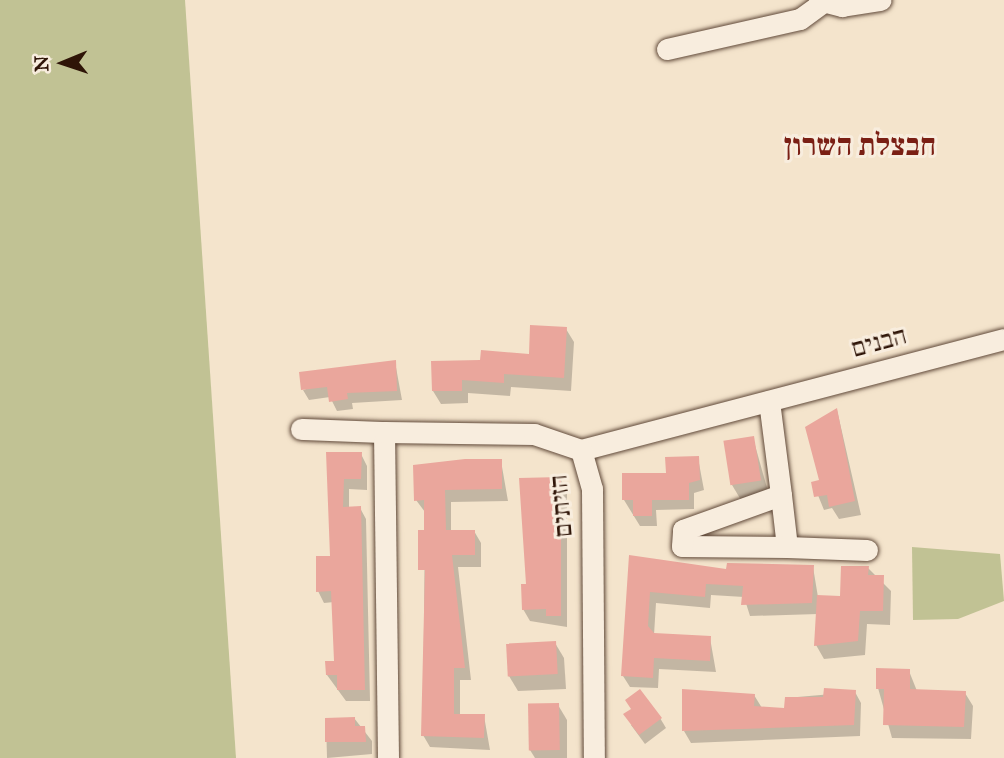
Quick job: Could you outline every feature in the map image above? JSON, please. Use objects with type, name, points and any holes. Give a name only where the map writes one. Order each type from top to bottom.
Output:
[{"type":"street","points":[[667,50],[800,19],[821,1],[881,0]]},
{"type":"street","name":"הבנים","points":[[581,450],[1004,339]]},
{"type":"street","points":[[769,401],[788,547]]},
{"type":"street","name":"הזיתים","points":[[301,429],[534,434],[581,450],[592,489],[594,758]]},
{"type":"street","points":[[384,432],[388,758]]},
{"type":"street","points":[[781,495],[683,530],[682,546],[867,550]]},
{"type":"green space","points":[[0,0],[185,0],[236,758],[0,758]]},
{"type":"green space","points":[[912,547],[1000,554],[1004,601],[958,619],[913,620]]},
{"type":"building","points":[[530,325],[567,327],[564,378],[504,374],[504,383],[462,380],[462,391],[432,391],[431,361],[480,360],[481,350],[529,354]]},
{"type":"building","points":[[396,360],[397,391],[347,393],[348,399],[329,402],[327,387],[301,390],[299,372]]},
{"type":"building","points":[[837,408],[855,501],[829,507],[827,495],[814,497],[811,482],[819,480],[805,427]]},
{"type":"building","points":[[754,436],[761,480],[730,485],[723,441]]},
{"type":"building","points":[[326,452],[362,452],[361,479],[344,479],[343,507],[361,506],[365,690],[337,690],[337,675],[326,675],[325,661],[334,661],[331,591],[316,592],[316,556],[330,556]]},
{"type":"building","points":[[699,456],[700,480],[689,483],[689,500],[652,500],[652,516],[633,516],[633,500],[622,500],[622,473],[666,473],[665,457]]},
{"type":"building","points":[[465,459],[502,459],[502,489],[445,490],[446,530],[475,530],[475,555],[452,555],[465,668],[454,668],[454,714],[485,714],[484,738],[421,736],[425,570],[418,570],[418,530],[424,530],[424,500],[414,501],[413,465]]},
{"type":"building","points":[[561,477],[561,616],[546,616],[546,609],[522,610],[521,584],[526,584],[519,478]]},
{"type":"building","points":[[629,555],[726,569],[727,563],[814,565],[812,603],[741,605],[743,586],[706,584],[705,597],[650,592],[648,626],[654,633],[711,636],[710,661],[654,658],[653,678],[621,676]]},
{"type":"building","points":[[841,566],[869,566],[868,575],[884,575],[883,611],[860,611],[858,641],[814,646],[817,595],[840,596]]},
{"type":"building","points":[[556,641],[558,674],[508,677],[506,644]]},
{"type":"building","points":[[876,668],[910,669],[910,689],[966,691],[964,727],[883,725],[884,689],[876,689]]},
{"type":"building","points":[[824,688],[856,690],[854,725],[682,731],[682,689],[755,694],[754,706],[784,708],[785,697],[823,697]]},
{"type":"building","points":[[640,689],[662,718],[639,735],[623,714],[631,709],[625,700]]},
{"type":"building","points":[[559,703],[560,750],[529,751],[528,704]]},
{"type":"building","points":[[355,717],[355,726],[365,726],[366,742],[325,742],[325,718]]},
{"type":"district","name":"חבצלת השרון","points":[[860,145]]}]
